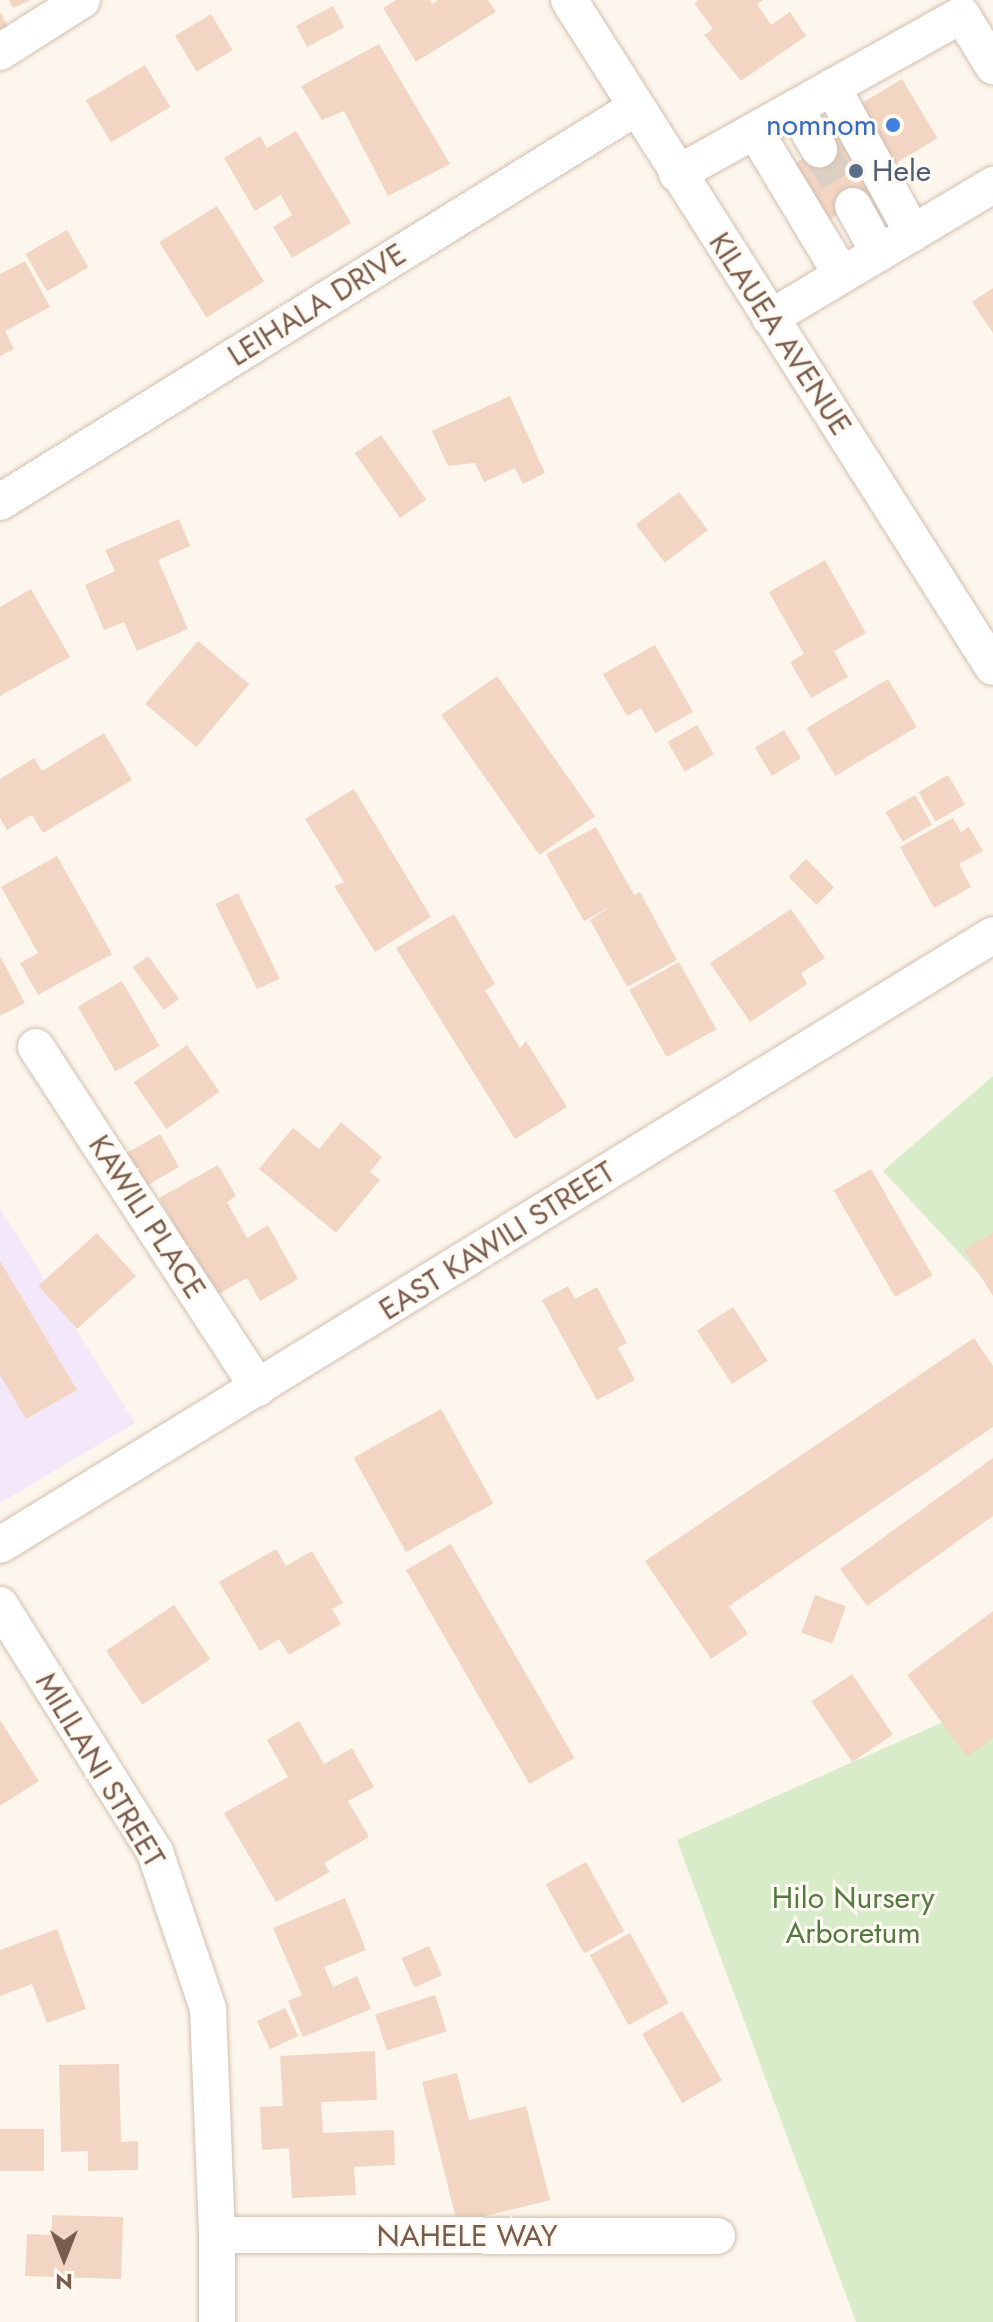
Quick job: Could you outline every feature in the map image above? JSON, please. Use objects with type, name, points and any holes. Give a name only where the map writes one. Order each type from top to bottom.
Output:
[{"type":"street","points":[[0,52],[82,0]]},
{"type":"street","name":"KILAUEA AVENUE","points":[[569,0],[993,667]]},
{"type":"street","points":[[677,174],[962,15],[993,66]]},
{"type":"street","points":[[832,87],[913,233]]},
{"type":"street","name":"LEIHALA DRIVE","points":[[0,502],[635,108]]},
{"type":"street","points":[[795,108],[819,149]]},
{"type":"street","points":[[755,131],[842,275]]},
{"type":"street","points":[[770,318],[993,185]]},
{"type":"street","points":[[853,206],[879,253]]},
{"type":"street","name":"EAST KAWILI STREET","points":[[0,1545],[993,935]]},
{"type":"street","name":"KAWILI PLACE","points":[[36,1047],[258,1388]]},
{"type":"street","name":"MILILANI STREET","points":[[0,1605],[155,1852],[208,2009],[217,2235],[217,2322]]},
{"type":"street","name":"NAHELE WAY","points":[[217,2235],[717,2236]]},
{"type":"shaded area","points":[[0,1208],[135,1423],[0,1503]]},
{"type":"green space","points":[[993,1076],[993,1289],[883,1171]]},
{"type":"green space","name":"Hilo Nursery Arboretum","points":[[993,1700],[993,2322],[856,2322],[677,1840]]},
{"type":"building","points":[[9,0],[31,0],[13,8]]},
{"type":"building","points":[[396,0],[430,0],[432,4],[438,0],[488,0],[496,12],[416,62],[383,8]]},
{"type":"building","points":[[699,0],[763,0],[757,4],[771,25],[790,12],[806,36],[741,81],[704,35],[713,29],[694,3]]},
{"type":"building","points":[[333,6],[344,27],[307,47],[296,26]]},
{"type":"building","points":[[0,12],[11,32],[0,38]]},
{"type":"building","points":[[211,14],[233,50],[197,72],[175,36]]},
{"type":"building","points":[[379,44],[450,164],[388,196],[344,111],[322,120],[301,86]]},
{"type":"building","points":[[145,65],[170,107],[111,143],[86,101]]},
{"type":"building","name":"nomnom","points":[[902,79],[938,138],[884,171],[848,111]]},
{"type":"building","points":[[850,130],[884,187],[819,226],[785,169]]},
{"type":"building","points":[[296,131],[351,223],[292,258],[273,227],[292,215],[281,195],[255,211],[224,158],[260,136],[267,148]]},
{"type":"building","points":[[217,206],[264,281],[206,318],[159,242]]},
{"type":"building","points":[[67,230],[89,267],[47,291],[25,254]]},
{"type":"building","points":[[25,261],[50,307],[5,331],[14,349],[0,356],[0,274]]},
{"type":"building","points":[[993,288],[993,333],[972,302]]},
{"type":"building","points":[[510,396],[545,473],[523,484],[515,468],[484,482],[475,463],[448,466],[432,431]]},
{"type":"building","points":[[381,435],[426,500],[400,518],[355,453]]},
{"type":"building","points":[[679,492],[708,530],[665,563],[636,524]]},
{"type":"building","points":[[179,519],[190,546],[158,560],[188,629],[137,651],[124,622],[104,630],[85,585],[115,571],[105,550]]},
{"type":"building","points":[[825,560],[866,633],[834,651],[848,677],[811,698],[790,662],[804,654],[769,592]]},
{"type":"building","points":[[31,589],[70,657],[0,696],[0,607]]},
{"type":"building","points":[[198,641],[249,684],[197,747],[145,704]]},
{"type":"building","points":[[655,645],[693,712],[655,733],[641,708],[627,716],[603,674]]},
{"type":"building","points":[[497,676],[595,816],[539,855],[441,715]]},
{"type":"building","points":[[888,679],[917,727],[835,776],[807,728]]},
{"type":"building","points":[[697,725],[714,754],[685,771],[668,742]]},
{"type":"building","points":[[784,730],[801,758],[772,776],[755,748]]},
{"type":"building","points":[[104,733],[132,780],[43,833],[32,815],[7,830],[0,818],[0,779],[34,758],[42,771]]},
{"type":"building","points":[[948,775],[965,804],[936,821],[919,792]]},
{"type":"building","points":[[354,789],[431,917],[375,952],[334,886],[344,882],[305,819]]},
{"type":"building","points":[[915,795],[932,824],[903,841],[886,812]]},
{"type":"building","points":[[953,818],[961,832],[969,827],[983,851],[959,864],[971,887],[934,908],[900,847]]},
{"type":"building","points":[[596,827],[634,895],[640,892],[677,960],[627,987],[590,920],[610,907],[584,921],[546,854]]},
{"type":"building","points":[[57,856],[112,954],[38,995],[20,963],[38,953],[1,887]]},
{"type":"building","points":[[806,859],[834,887],[817,905],[788,877]]},
{"type":"building","points":[[238,893],[280,978],[257,989],[216,904]]},
{"type":"building","points":[[791,909],[825,958],[801,973],[807,984],[750,1022],[710,963]]},
{"type":"building","points":[[454,914],[495,984],[485,990],[520,1048],[526,1041],[567,1107],[515,1139],[396,948]]},
{"type":"building","points":[[0,956],[25,1003],[0,1016]]},
{"type":"building","points":[[148,956],[179,999],[164,1010],[133,967]]},
{"type":"building","points":[[679,962],[716,1029],[666,1057],[629,990]]},
{"type":"building","points":[[122,981],[160,1046],[115,1071],[78,1006]]},
{"type":"building","points":[[187,1045],[220,1092],[166,1129],[134,1082]]},
{"type":"building","points":[[341,1122],[382,1157],[370,1172],[380,1180],[336,1233],[259,1169],[293,1128],[319,1149]]},
{"type":"building","points":[[160,1134],[179,1167],[143,1187],[124,1154]]},
{"type":"building","points":[[218,1165],[236,1196],[227,1202],[247,1238],[268,1225],[298,1279],[260,1301],[247,1278],[215,1296],[159,1198]]},
{"type":"building","points":[[871,1169],[932,1276],[895,1297],[834,1190]]},
{"type":"building","points":[[993,1232],[993,1296],[964,1250]]},
{"type":"building","points":[[97,1233],[136,1276],[77,1329],[38,1286]]},
{"type":"building","points":[[0,1261],[77,1390],[26,1419],[0,1375]]},
{"type":"building","points":[[568,1286],[575,1299],[597,1287],[627,1343],[618,1348],[635,1380],[597,1400],[542,1300]]},
{"type":"building","points":[[733,1307],[768,1361],[732,1384],[697,1330]]},
{"type":"building","points":[[974,1338],[993,1366],[993,1427],[729,1606],[748,1634],[711,1659],[645,1561]]},
{"type":"building","points":[[441,1409],[493,1503],[406,1552],[354,1457]]},
{"type":"building","points":[[993,1458],[993,1516],[867,1606],[840,1569]]},
{"type":"building","points":[[451,1544],[574,1758],[529,1784],[406,1570]]},
{"type":"building","points":[[276,1549],[286,1566],[312,1551],[343,1603],[332,1609],[341,1624],[289,1655],[279,1639],[260,1651],[219,1582]]},
{"type":"building","points":[[815,1595],[846,1606],[832,1644],[801,1633]]},
{"type":"building","points":[[174,1605],[210,1659],[142,1705],[106,1651]]},
{"type":"building","points":[[993,1611],[993,1738],[967,1757],[907,1675]]},
{"type":"building","points":[[852,1674],[893,1735],[852,1762],[811,1701]]},
{"type":"building","points":[[0,1720],[39,1781],[0,1806]]},
{"type":"building","points":[[299,1721],[324,1764],[352,1748],[374,1787],[348,1801],[369,1837],[324,1863],[330,1872],[276,1902],[224,1813],[288,1777],[267,1740]]},
{"type":"building","points":[[586,1862],[624,1931],[584,1953],[546,1884]]},
{"type":"building","points":[[345,1898],[366,1950],[324,1967],[333,1987],[357,1976],[371,2009],[303,2037],[288,2001],[302,1995],[273,1928]]},
{"type":"building","points":[[57,1929],[86,2009],[47,2023],[32,1984],[0,1996],[0,1950]]},
{"type":"building","points":[[630,1933],[669,2003],[629,2025],[590,1955]]},
{"type":"building","points":[[429,1946],[442,1975],[415,1987],[402,1958]]},
{"type":"building","points":[[435,1995],[447,2031],[387,2051],[375,2014]]},
{"type":"building","points":[[285,2008],[298,2036],[270,2049],[257,2021]]},
{"type":"building","points":[[682,2011],[722,2080],[682,2103],[642,2034]]},
{"type":"building","points":[[375,2051],[377,2100],[321,2102],[323,2133],[394,2130],[395,2165],[354,2167],[356,2195],[292,2198],[289,2148],[262,2150],[260,2107],[283,2106],[280,2056]]},
{"type":"building","points":[[119,2064],[121,2142],[138,2141],[138,2170],[88,2171],[88,2151],[61,2152],[59,2065]]},
{"type":"building","points":[[457,2073],[469,2120],[526,2106],[550,2200],[457,2223],[422,2082]]},
{"type":"building","points":[[0,2129],[44,2129],[44,2171],[0,2171]]},
{"type":"building","points":[[52,2215],[123,2217],[121,2279],[25,2276],[27,2234],[52,2235]]},
{"type":"tunnel","points":[[819,149],[853,206]]},
{"type":"place","name":"nomnom","points":[[893,125]]},
{"type":"place","name":"Hele","points":[[856,171]]}]
